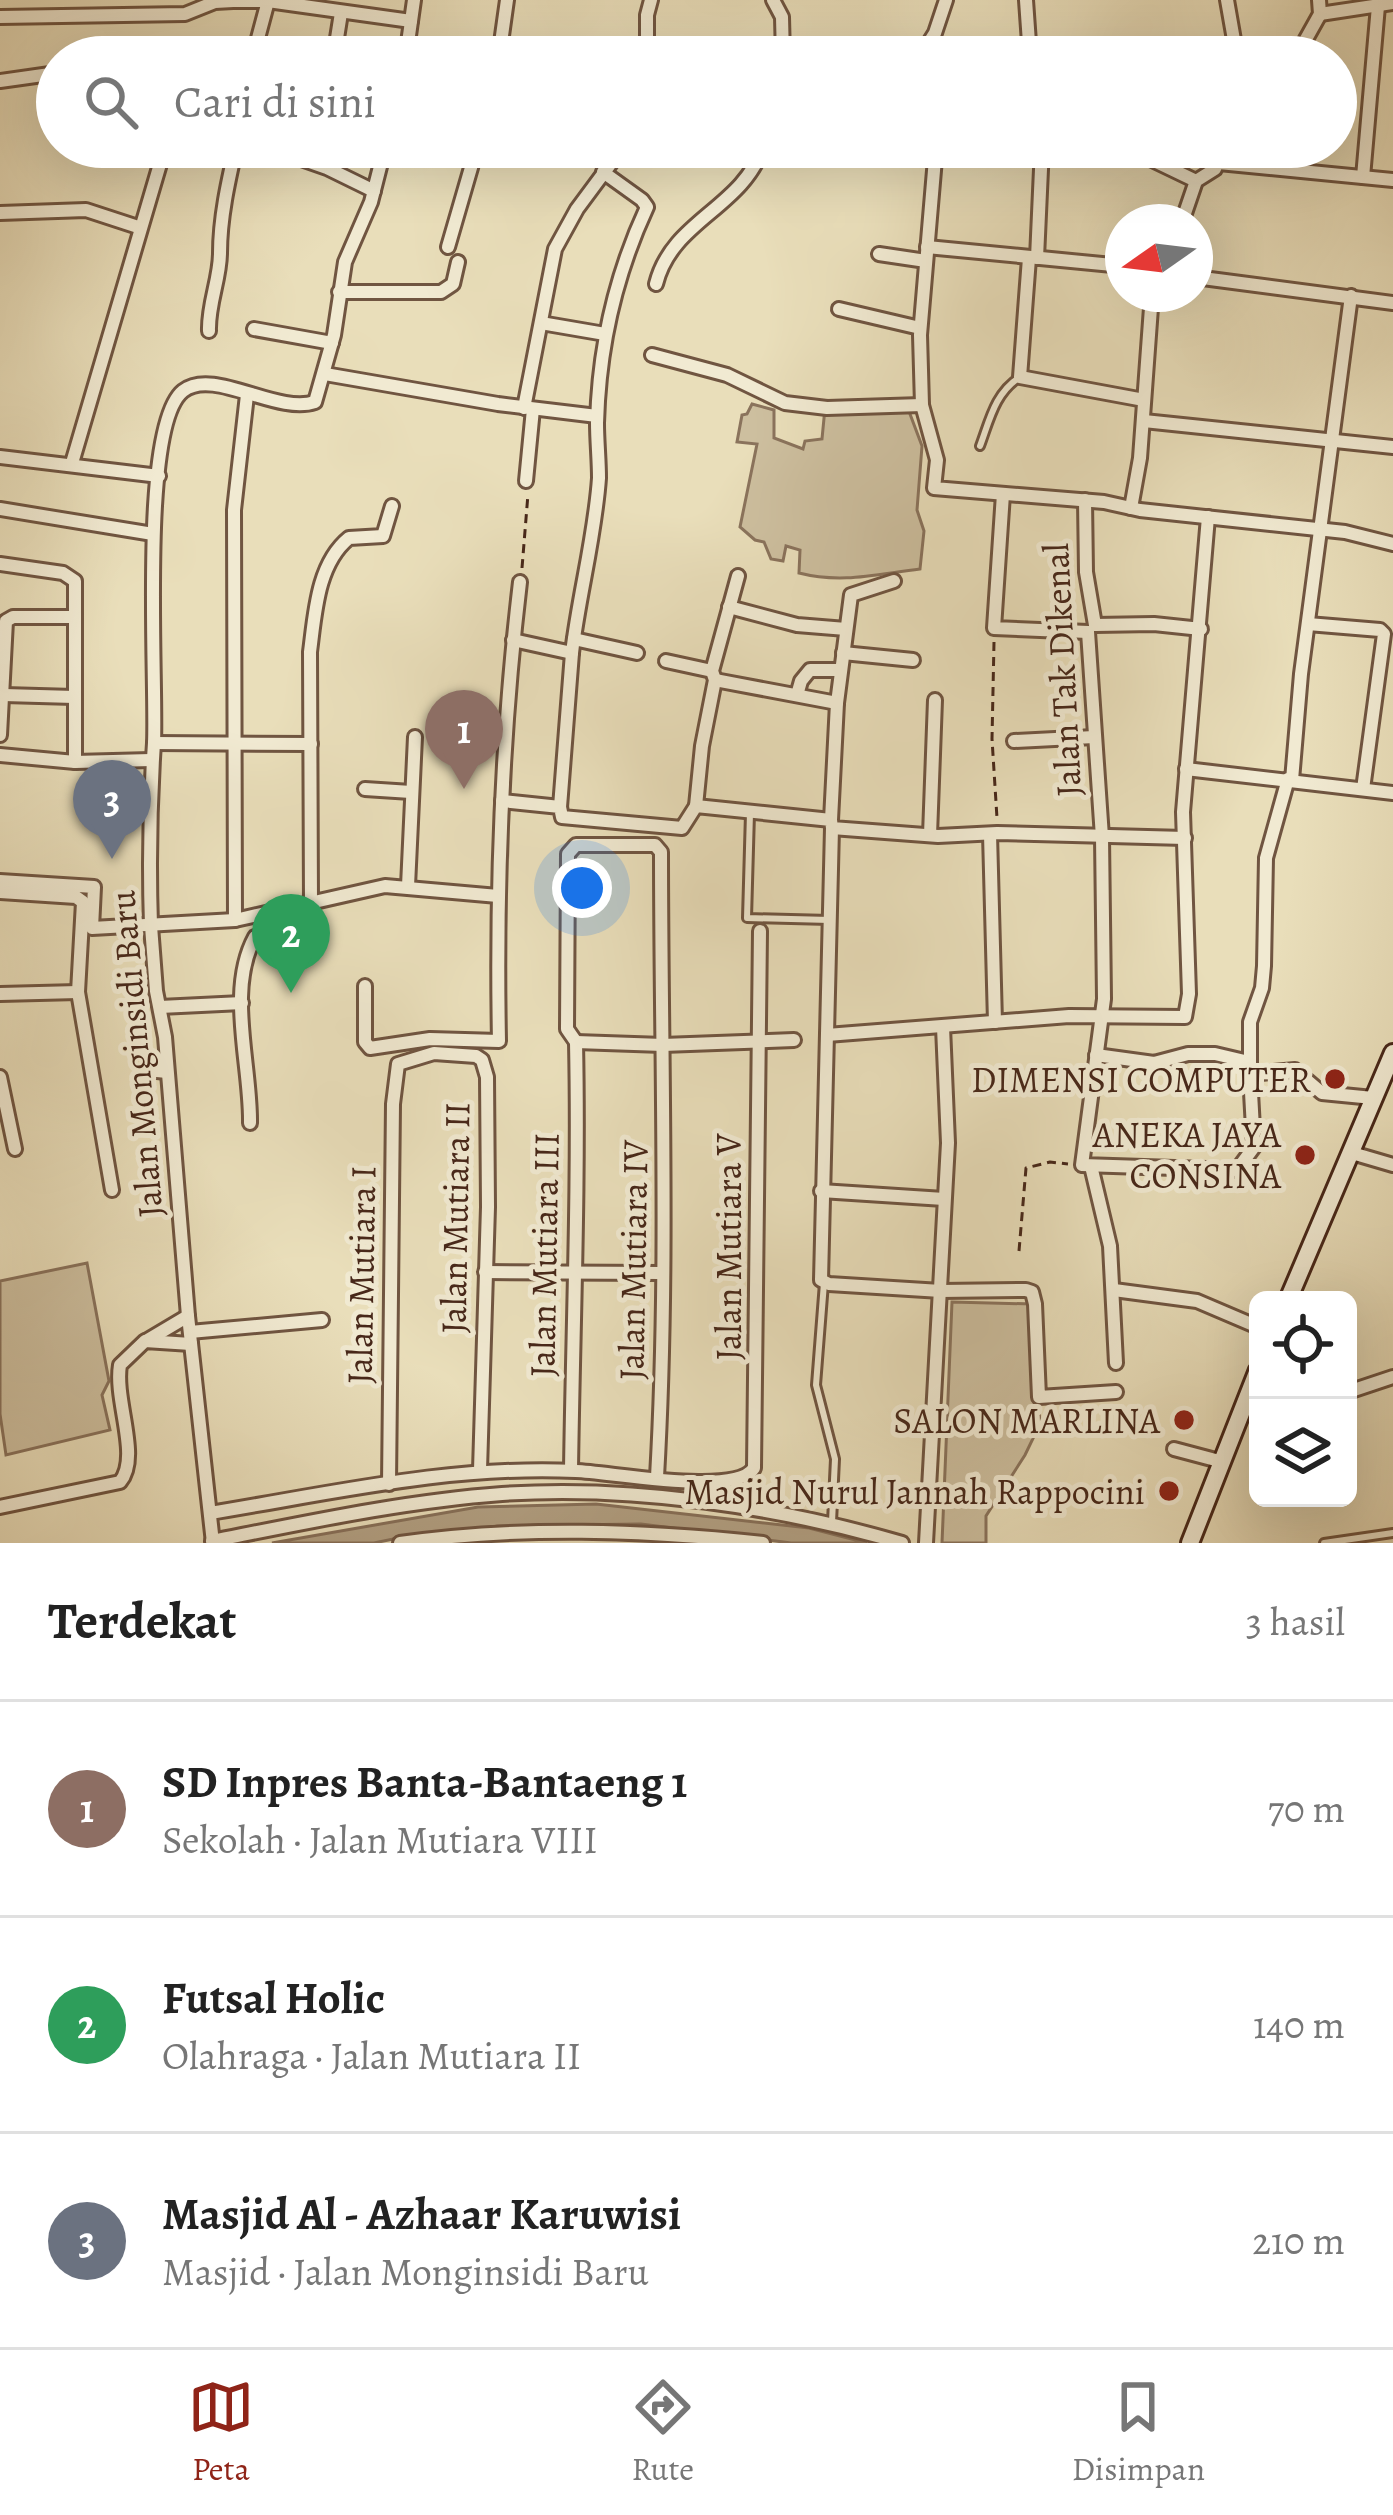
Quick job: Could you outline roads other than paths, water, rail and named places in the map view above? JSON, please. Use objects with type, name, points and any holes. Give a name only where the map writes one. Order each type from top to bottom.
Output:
[{"type":"main road","points":[[1292,1291],[1393,1053]]},
{"type":"main road","points":[[1190,1543],[1249,1395]]},
{"type":"street","points":[[409,36],[414,0]]},
{"type":"street","points":[[502,36],[507,0]]},
{"type":"street","points":[[647,36],[651,0]]},
{"type":"street","points":[[773,0],[782,16],[782,36]]},
{"type":"street","points":[[933,36],[946,0]]},
{"type":"street","points":[[1026,0],[1029,36]]},
{"type":"street","points":[[1227,0],[1233,36]]},
{"type":"street","points":[[0,17],[185,14],[215,2],[268,2],[411,21]]},
{"type":"street","points":[[259,36],[268,2]]},
{"type":"street","points":[[1306,36],[1320,7],[1386,4],[1363,177]]},
{"type":"street","points":[[337,36],[341,13]]},
{"type":"street","points":[[0,81],[36,76]]},
{"type":"street","points":[[72,463],[158,168]]},
{"type":"street","points":[[209,331],[211,291],[220,256],[218,237],[232,168]]},
{"type":"street","points":[[327,168],[374,191]]},
{"type":"street","points":[[380,168],[345,262],[325,374],[597,416]]},
{"type":"street","points":[[448,247],[471,168]]},
{"type":"street","points":[[526,482],[529,409],[555,249],[606,168]]},
{"type":"street","points":[[656,284],[672,246],[721,206],[753,168]]},
{"type":"street","points":[[933,168],[920,328],[922,405],[935,451],[934,488],[1085,500],[1355,534],[1393,544]]},
{"type":"street","points":[[1044,168],[1020,377],[1144,400]]},
{"type":"street","points":[[1169,168],[1196,181]]},
{"type":"street","points":[[1188,204],[1196,181],[1213,168]]},
{"type":"street","points":[[1270,168],[1393,181]]},
{"type":"street","points":[[603,172],[643,200],[647,208],[626,250],[605,334],[597,416],[599,475],[573,646],[560,807],[566,819],[682,827],[696,806],[714,676],[738,576]]},
{"type":"street","points":[[0,213],[86,210],[138,226]]},
{"type":"street","points":[[878,254],[1105,264]]},
{"type":"street","points":[[338,292],[441,292],[453,284],[458,262]]},
{"type":"street","points":[[1213,279],[1393,303]]},
{"type":"street","points":[[1115,1363],[1110,1246],[1086,1166],[1237,1170],[1253,1147],[1250,1022],[1262,988],[1266,858],[1290,779],[1351,296]]},
{"type":"street","points":[[838,309],[920,328]]},
{"type":"street","points":[[1131,508],[1144,421],[1151,312]]},
{"type":"street","points":[[541,323],[605,334]]},
{"type":"street","points":[[254,328],[332,343]]},
{"type":"street","points":[[652,355],[728,375],[785,403],[827,408],[922,405]]},
{"type":"street","name":"Jalan Monginsidi Baru","points":[[213,1542],[151,926],[153,534],[166,423],[182,392],[207,384],[311,405],[319,397],[325,374]]},
{"type":"street","points":[[235,920],[234,510],[247,395]]},
{"type":"street","points":[[1144,421],[1393,447]]},
{"type":"street","points":[[0,457],[159,476]]},
{"type":"street","points":[[1003,494],[994,628],[1154,624],[1201,629]]},
{"type":"street","name":"Jalan Tak Dikenal","points":[[1085,500],[1102,837],[1103,1016],[1086,1166]]},
{"type":"street","points":[[311,904],[310,652],[323,581],[343,542],[386,534],[392,506]]},
{"type":"street","points":[[0,509],[153,534]]},
{"type":"street","points":[[826,1035],[1103,1016],[1183,1019],[1188,1013],[1186,769],[1208,518]]},
{"type":"street","points":[[0,564],[70,575],[76,591],[74,762]]},
{"type":"street","points":[[365,986],[365,1042],[370,1048],[430,1039],[499,1041],[502,801],[520,581]]},
{"type":"street","points":[[894,581],[851,595],[837,703],[819,1272],[824,1283],[1032,1292],[1040,1396],[1116,1392]]},
{"type":"street","points":[[729,607],[797,625],[846,628]]},
{"type":"street","points":[[0,735],[8,620],[75,617]]},
{"type":"street","points":[[1308,624],[1368,628],[1384,634],[1363,789]]},
{"type":"street","points":[[513,640],[637,653]]},
{"type":"street","points":[[843,652],[913,660]]},
{"type":"street","points":[[666,661],[837,703]]},
{"type":"street","points":[[797,695],[810,670],[842,670]]},
{"type":"street","points":[[4,695],[74,697]]},
{"type":"street","points":[[930,835],[935,700]]},
{"type":"street","points":[[408,886],[415,737]]},
{"type":"street","points":[[1014,741],[1094,737]]},
{"type":"street","points":[[154,742],[311,744]]},
{"type":"street","points":[[0,755],[74,762],[151,760]]},
{"type":"street","points":[[1186,769],[1393,793]]},
{"type":"street","points":[[364,789],[411,792]]},
{"type":"street","points":[[502,801],[560,807]]},
{"type":"street","points":[[696,806],[930,835],[1184,838]]},
{"type":"street","points":[[994,834],[995,1022]]},
{"type":"street","name":"Jalan Mutiara IV","points":[[571,848],[576,844],[659,848],[663,1045],[657,1477]]},
{"type":"street","name":"Jalan Mutiara III","points":[[571,848],[567,1029],[576,1042],[578,1162],[571,1470]]},
{"type":"street","points":[[0,881],[94,887],[92,928],[235,920],[386,886],[498,896]]},
{"type":"street","points":[[0,892],[76,897],[82,902],[78,992],[112,1190]]},
{"type":"street","name":"Jalan Mutiara V","points":[[657,1477],[735,1481],[750,1476],[755,1454],[760,931]]},
{"type":"street","points":[[250,1123],[242,1003],[247,952],[255,937]]},
{"type":"street","points":[[0,994],[78,992]]},
{"type":"street","points":[[160,1006],[242,1003]]},
{"type":"street","points":[[926,1543],[946,1290],[949,1101],[943,1027]]},
{"type":"street","points":[[576,1042],[663,1045],[794,1040]]},
{"type":"street","name":"Jalan Mutiara II","points":[[396,1068],[401,1060],[434,1053],[470,1054],[485,1067],[480,1470]]},
{"type":"street","points":[[1096,1055],[1154,1063],[1188,1054],[1215,1054],[1249,1069],[1295,1070],[1322,1094],[1373,1098]]},
{"type":"street","name":"Jalan Mutiara I","points":[[388,1484],[396,1068]]},
{"type":"street","points":[[148,1070],[166,1072]]},
{"type":"street","points":[[0,1077],[15,1149]]},
{"type":"street","points":[[1352,1153],[1393,1165]]},
{"type":"street","points":[[821,1191],[944,1199]]},
{"type":"street","points":[[485,1272],[662,1274]]},
{"type":"street","points":[[1114,1290],[1197,1301],[1249,1323]]},
{"type":"street","points":[[0,1507],[98,1489],[123,1479],[130,1462],[118,1401],[120,1365],[146,1341],[188,1316]]},
{"type":"street","points":[[146,1341],[322,1320]]},
{"type":"street","points":[[1357,1389],[1393,1377]]},
{"type":"street","points":[[1174,1449],[1223,1462]]},
{"type":"street","points":[[210,1513],[480,1470],[657,1477]]},
{"type":"street","points":[[213,1542],[453,1500],[588,1493],[716,1506],[832,1525],[902,1543]]},
{"type":"street","points":[[400,1543],[603,1531],[763,1543]]},
{"type":"lane","points":[[980,446],[996,401],[1020,377]]},
{"type":"lane","points":[[750,813],[747,918],[832,920]]},
{"type":"lane","points":[[824,1283],[816,1384],[835,1459],[832,1525]]},
{"type":"lane","points":[[1324,1543],[1393,1533]]},
{"type":"place","name":"SD Inpres Banta-Bantaeng 1","points":[[464,789]]},
{"type":"place","name":"Masjid Al - Azhaar Karuwisi","points":[[112,859]]},
{"type":"place","name":"Futsal Holic","points":[[291,993]]},
{"type":"place","name":"DIMENSI COMPUTER","points":[[1335,1079]]},
{"type":"place","name":"ANEKA JAYA CONSINA","points":[[1305,1155]]},
{"type":"place","name":"SALON MARLINA","points":[[1184,1420]]},
{"type":"place","name":"Masjid Nurul Jannah Rappocini","points":[[1169,1491]]}]
